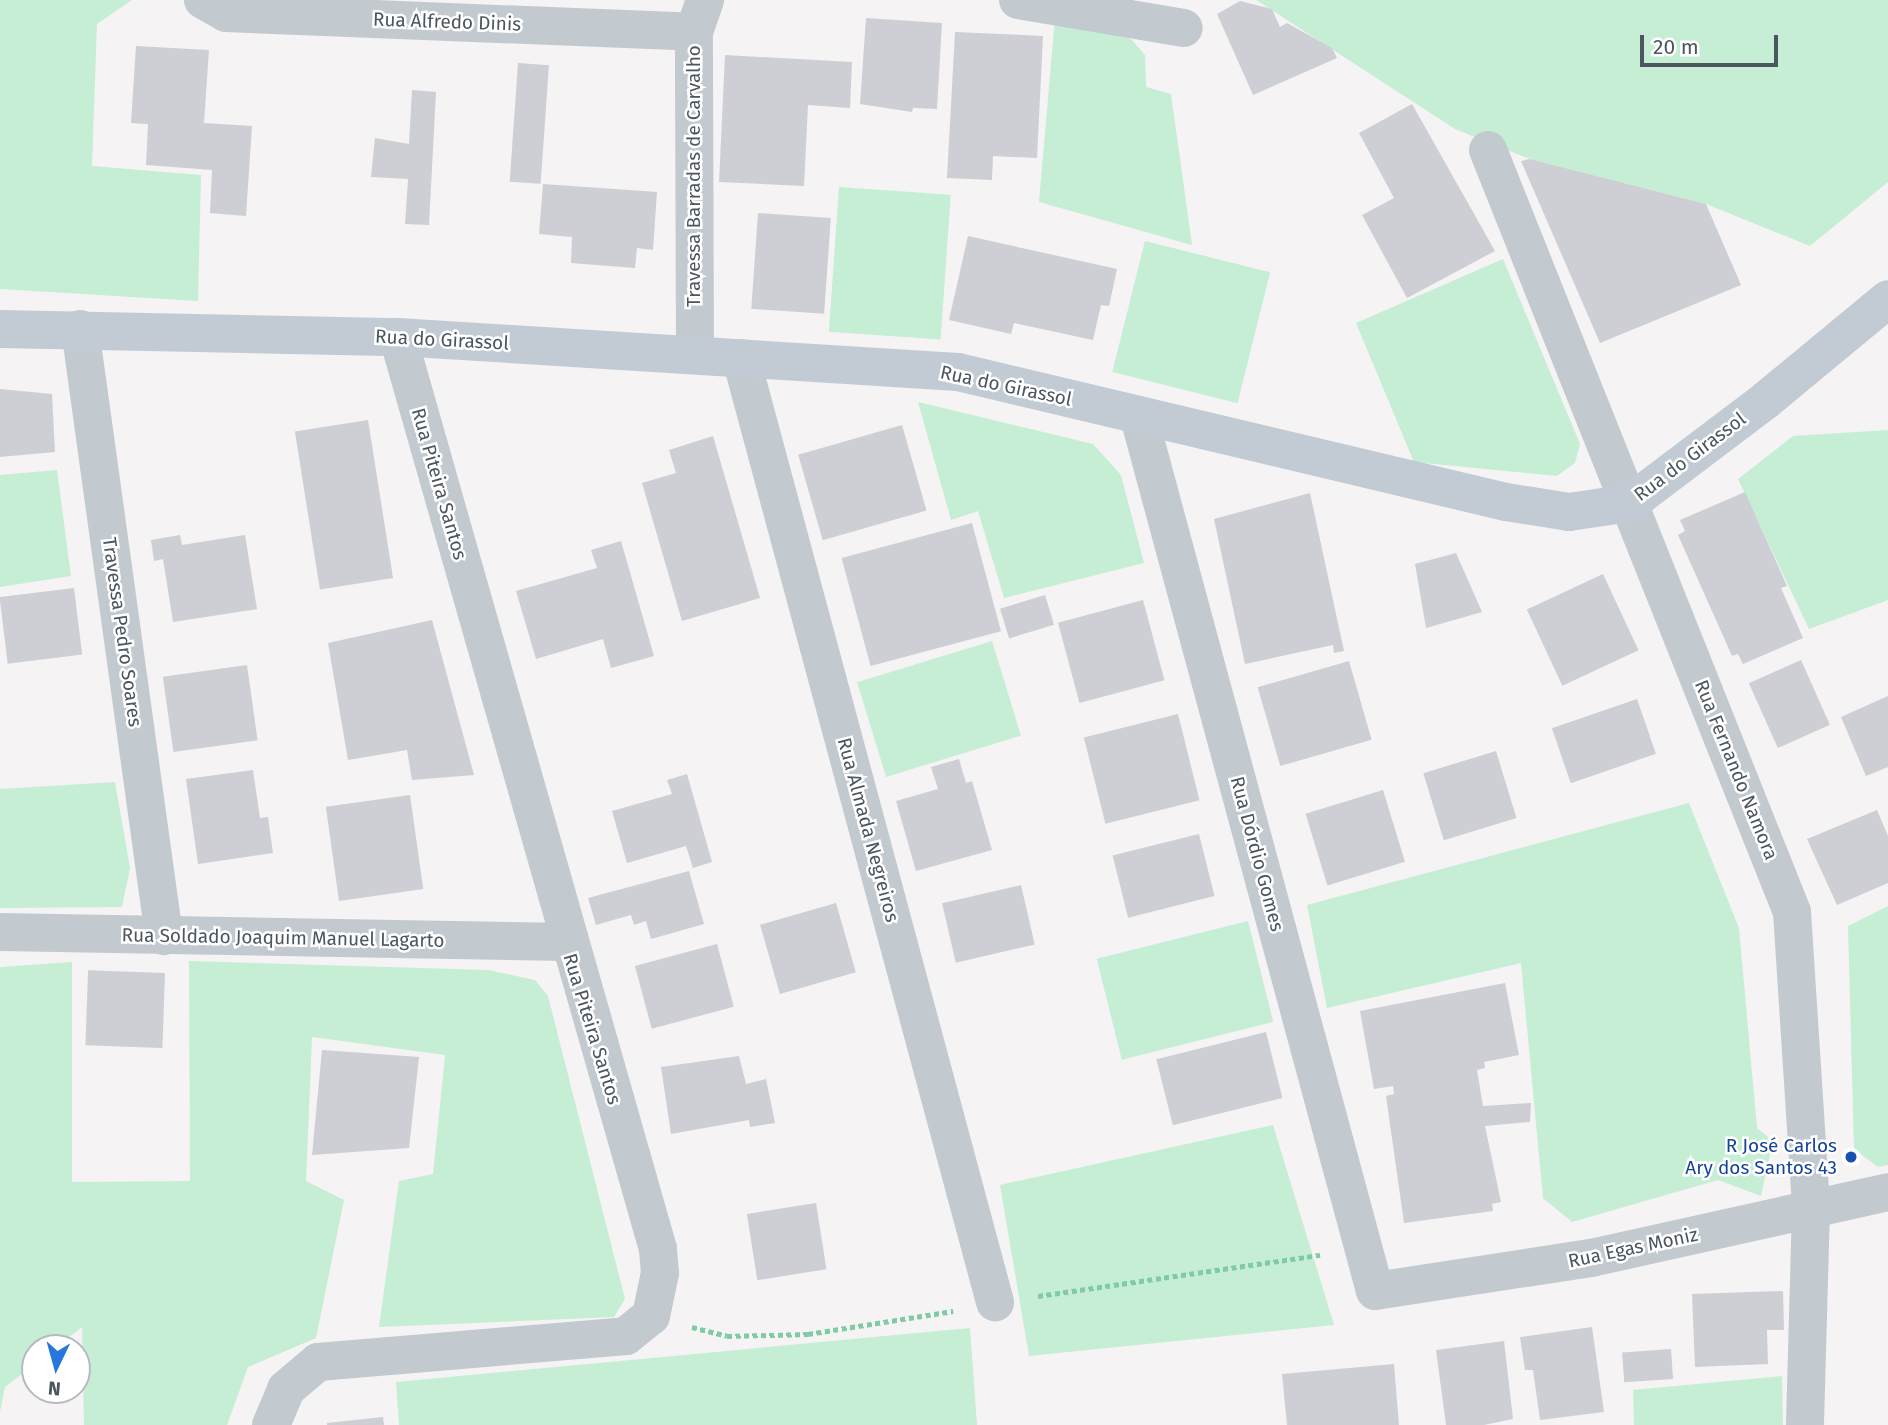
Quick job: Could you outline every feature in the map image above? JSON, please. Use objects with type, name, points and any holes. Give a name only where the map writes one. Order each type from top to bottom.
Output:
[{"type":"street","name":"Rua Alfredo Dinis","points":[[203,0],[226,13],[700,16]]},
{"type":"street","points":[[1018,0],[1184,28]]},
{"type":"street","name":"Travessa Barradas de Carvalho","points":[[695,354],[700,16]]},
{"type":"street","name":"Rua Fernando Namora","points":[[1488,150],[1793,912],[1811,1208],[1805,1425]]},
{"type":"street","name":"Rua do Girassol","points":[[0,329],[398,337],[958,372],[1506,502],[1569,512],[1630,503],[1766,400],[1888,299]]},
{"type":"street","name":"Travessa Pedro Soares","points":[[80,329],[164,936]]},
{"type":"street","name":"Rua Piteira Santos","points":[[271,1425],[286,1389],[318,1362],[626,1336],[650,1316],[660,1273],[658,1249],[566,942],[398,337]]},
{"type":"street","name":"Rua Almada Negreiros","points":[[741,358],[995,1302]]},
{"type":"street","name":"Rua Dórdio Gomes","points":[[1139,417],[1375,1291]]},
{"type":"street","name":"Rua Soldado Joaquim Manuel Lagarto","points":[[0,932],[566,942]]},
{"type":"street","name":"Rua Egas Moniz","points":[[1375,1291],[1591,1258],[1888,1192]]},
{"type":"path","points":[[727,1336],[808,1334],[995,1302],[1365,1249]]},
{"type":"green space","points":[[0,0],[132,0],[97,24],[92,166],[201,175],[198,301],[0,289]]},
{"type":"green space","points":[[1256,0],[1888,0],[1888,182],[1810,246],[1706,204],[1530,159],[1455,129]]},
{"type":"green space","points":[[1055,18],[1131,39],[1145,55],[1146,87],[1171,94],[1192,245],[1039,202]]},
{"type":"green space","points":[[839,187],[951,195],[941,339],[829,332]]},
{"type":"green space","points":[[1145,241],[1270,272],[1238,403],[1112,372]]},
{"type":"green space","points":[[1503,259],[1580,444],[1575,463],[1557,476],[1414,462],[1356,323]]},
{"type":"green space","points":[[918,402],[1093,444],[1121,475],[1144,563],[1004,598],[978,511],[951,520]]},
{"type":"green space","points":[[1888,430],[1888,600],[1809,629],[1738,479],[1793,436]]},
{"type":"green space","points":[[57,470],[71,576],[0,587],[0,475]]},
{"type":"green space","points":[[992,641],[1021,736],[886,777],[857,682]]},
{"type":"green space","points":[[115,782],[130,868],[122,907],[0,908],[0,789]]},
{"type":"green space","points":[[1689,803],[1739,928],[1757,1128],[1773,1141],[1761,1196],[1718,1180],[1572,1222],[1543,1198],[1521,963],[1327,1008],[1307,905]]},
{"type":"green space","points":[[1888,906],[1888,1165],[1878,1167],[1854,1149],[1848,926]]},
{"type":"green space","points":[[1248,921],[1273,1022],[1122,1060],[1097,959]]},
{"type":"green space","points":[[189,961],[488,970],[535,980],[548,996],[625,1299],[614,1317],[379,1327],[399,1181],[433,1174],[445,1055],[312,1037],[306,1181],[344,1200],[316,1338],[248,1367],[227,1425],[84,1425],[84,1404],[91,1404],[91,1334],[82,1334],[82,1327],[73,1334],[21,1334],[21,1375],[5,1387],[0,1412],[0,967],[72,962],[72,1182],[190,1181]]},
{"type":"green space","points":[[1273,1125],[1334,1325],[1029,1356],[1000,1185]]},
{"type":"green space","points":[[970,1328],[977,1425],[399,1425],[396,1382]]},
{"type":"green space","points":[[1782,1376],[1783,1425],[1634,1425],[1633,1390]]},
{"type":"building","points":[[1240,1],[1272,9],[1280,27],[1287,23],[1332,48],[1337,58],[1253,95],[1217,14]]},
{"type":"building","points":[[866,18],[942,23],[937,109],[913,108],[912,112],[860,104]]},
{"type":"building","points":[[955,32],[1043,36],[1037,158],[993,156],[992,180],[947,178]]},
{"type":"building","points":[[136,46],[209,50],[204,123],[252,126],[246,216],[210,213],[212,170],[146,165],[148,124],[131,123]]},
{"type":"building","points":[[725,55],[852,62],[850,108],[808,105],[804,186],[719,182]]},
{"type":"building","points":[[518,63],[549,65],[541,184],[510,182]]},
{"type":"building","points":[[412,90],[436,92],[429,225],[405,224],[408,179],[371,177],[375,138],[409,144]]},
{"type":"building","points":[[1412,104],[1495,251],[1407,298],[1362,215],[1394,198],[1359,133]]},
{"type":"building","points":[[1530,159],[1706,204],[1741,285],[1600,343],[1521,161]]},
{"type":"building","points":[[543,184],[657,192],[653,250],[637,248],[635,268],[571,263],[572,237],[539,234]]},
{"type":"building","points":[[758,213],[831,218],[824,314],[751,309]]},
{"type":"building","points":[[968,236],[1117,269],[1109,306],[1101,305],[1093,340],[1014,323],[1011,334],[949,320]]},
{"type":"building","points":[[0,389],[52,394],[55,452],[0,457]]},
{"type":"building","points":[[368,420],[393,578],[320,590],[295,432]]},
{"type":"building","points":[[902,425],[927,511],[823,540],[798,455]]},
{"type":"building","points":[[713,436],[760,598],[682,621],[642,483],[676,473],[669,450]]},
{"type":"building","points":[[1745,492],[1787,586],[1781,588],[1803,638],[1743,664],[1738,654],[1732,656],[1678,535],[1685,531],[1680,520]]},
{"type":"building","points":[[1310,493],[1344,651],[1334,653],[1333,645],[1245,664],[1214,519]]},
{"type":"building","points":[[972,523],[1001,631],[871,666],[842,558]]},
{"type":"building","points":[[180,535],[182,545],[245,535],[257,609],[173,622],[163,559],[154,561],[151,540]]},
{"type":"building","points":[[621,541],[654,656],[611,668],[603,639],[536,659],[516,591],[597,568],[591,550]]},
{"type":"building","points":[[1456,553],[1482,612],[1426,628],[1415,564]]},
{"type":"building","points":[[1603,574],[1638,650],[1562,686],[1527,609]]},
{"type":"building","points":[[74,588],[82,655],[8,664],[0,597]]},
{"type":"building","points":[[1045,595],[1054,625],[1009,638],[1000,609]]},
{"type":"building","points":[[1143,600],[1164,680],[1079,703],[1058,623]]},
{"type":"building","points":[[432,620],[474,775],[412,780],[407,750],[348,760],[328,643]]},
{"type":"building","points":[[1801,660],[1830,725],[1778,748],[1749,683]]},
{"type":"building","points":[[1349,661],[1372,740],[1280,766],[1258,687]]},
{"type":"building","points":[[247,665],[258,740],[173,752],[163,677]]},
{"type":"building","points":[[1888,696],[1888,767],[1866,776],[1841,717]]},
{"type":"building","points":[[1637,699],[1656,754],[1571,783],[1552,728]]},
{"type":"building","points":[[1178,714],[1200,800],[1105,824],[1084,737]]},
{"type":"building","points":[[1496,751],[1516,818],[1444,840],[1423,773]]},
{"type":"building","points":[[959,759],[966,783],[972,781],[992,850],[916,871],[896,801],[938,789],[931,767]]},
{"type":"building","points":[[253,770],[260,818],[268,817],[273,853],[198,864],[186,779]]},
{"type":"building","points":[[687,774],[712,862],[693,868],[686,846],[627,863],[612,811],[672,794],[667,780]]},
{"type":"building","points":[[1383,790],[1405,862],[1327,885],[1306,814]]},
{"type":"building","points":[[410,795],[423,889],[339,901],[326,807]]},
{"type":"building","points":[[1877,810],[1888,836],[1888,883],[1837,905],[1807,839]]},
{"type":"building","points":[[1199,834],[1214,896],[1128,918],[1113,856]]},
{"type":"building","points":[[689,871],[704,924],[651,939],[646,921],[634,925],[631,915],[596,925],[588,898]]},
{"type":"building","points":[[1021,885],[1035,944],[956,963],[942,903]]},
{"type":"building","points":[[836,903],[856,972],[780,994],[760,925]]},
{"type":"building","points":[[717,944],[734,1007],[652,1029],[635,966]]},
{"type":"building","points":[[88,970],[165,973],[162,1048],[85,1045]]},
{"type":"building","points":[[1505,983],[1519,1055],[1484,1062],[1485,1068],[1477,1070],[1483,1106],[1531,1103],[1530,1122],[1485,1126],[1501,1202],[1492,1204],[1493,1211],[1404,1223],[1386,1096],[1394,1094],[1393,1086],[1374,1089],[1360,1011]]},
{"type":"building","points":[[1266,1032],[1282,1098],[1173,1125],[1156,1059]]},
{"type":"building","points":[[322,1050],[419,1057],[409,1148],[312,1155]]},
{"type":"building","points":[[739,1056],[746,1084],[766,1079],[775,1123],[750,1127],[749,1120],[671,1134],[661,1067]]},
{"type":"building","points":[[816,1203],[826,1269],[757,1280],[747,1214]]},
{"type":"building","points":[[1783,1291],[1784,1330],[1767,1330],[1768,1364],[1695,1367],[1692,1294]]},
{"type":"building","points":[[1592,1327],[1604,1412],[1540,1420],[1533,1370],[1525,1370],[1520,1337]]},
{"type":"building","points":[[1504,1341],[1513,1419],[1484,1425],[1446,1425],[1436,1350]]},
{"type":"building","points":[[1671,1349],[1673,1379],[1624,1382],[1622,1352]]},
{"type":"building","points":[[1394,1364],[1399,1425],[1287,1425],[1282,1374]]},
{"type":"building","points":[[383,1417],[384,1425],[327,1425],[327,1423]]},
{"type":"place","name":"R José Carlos Ary dos Santos 43","points":[[1851,1157]]}]
